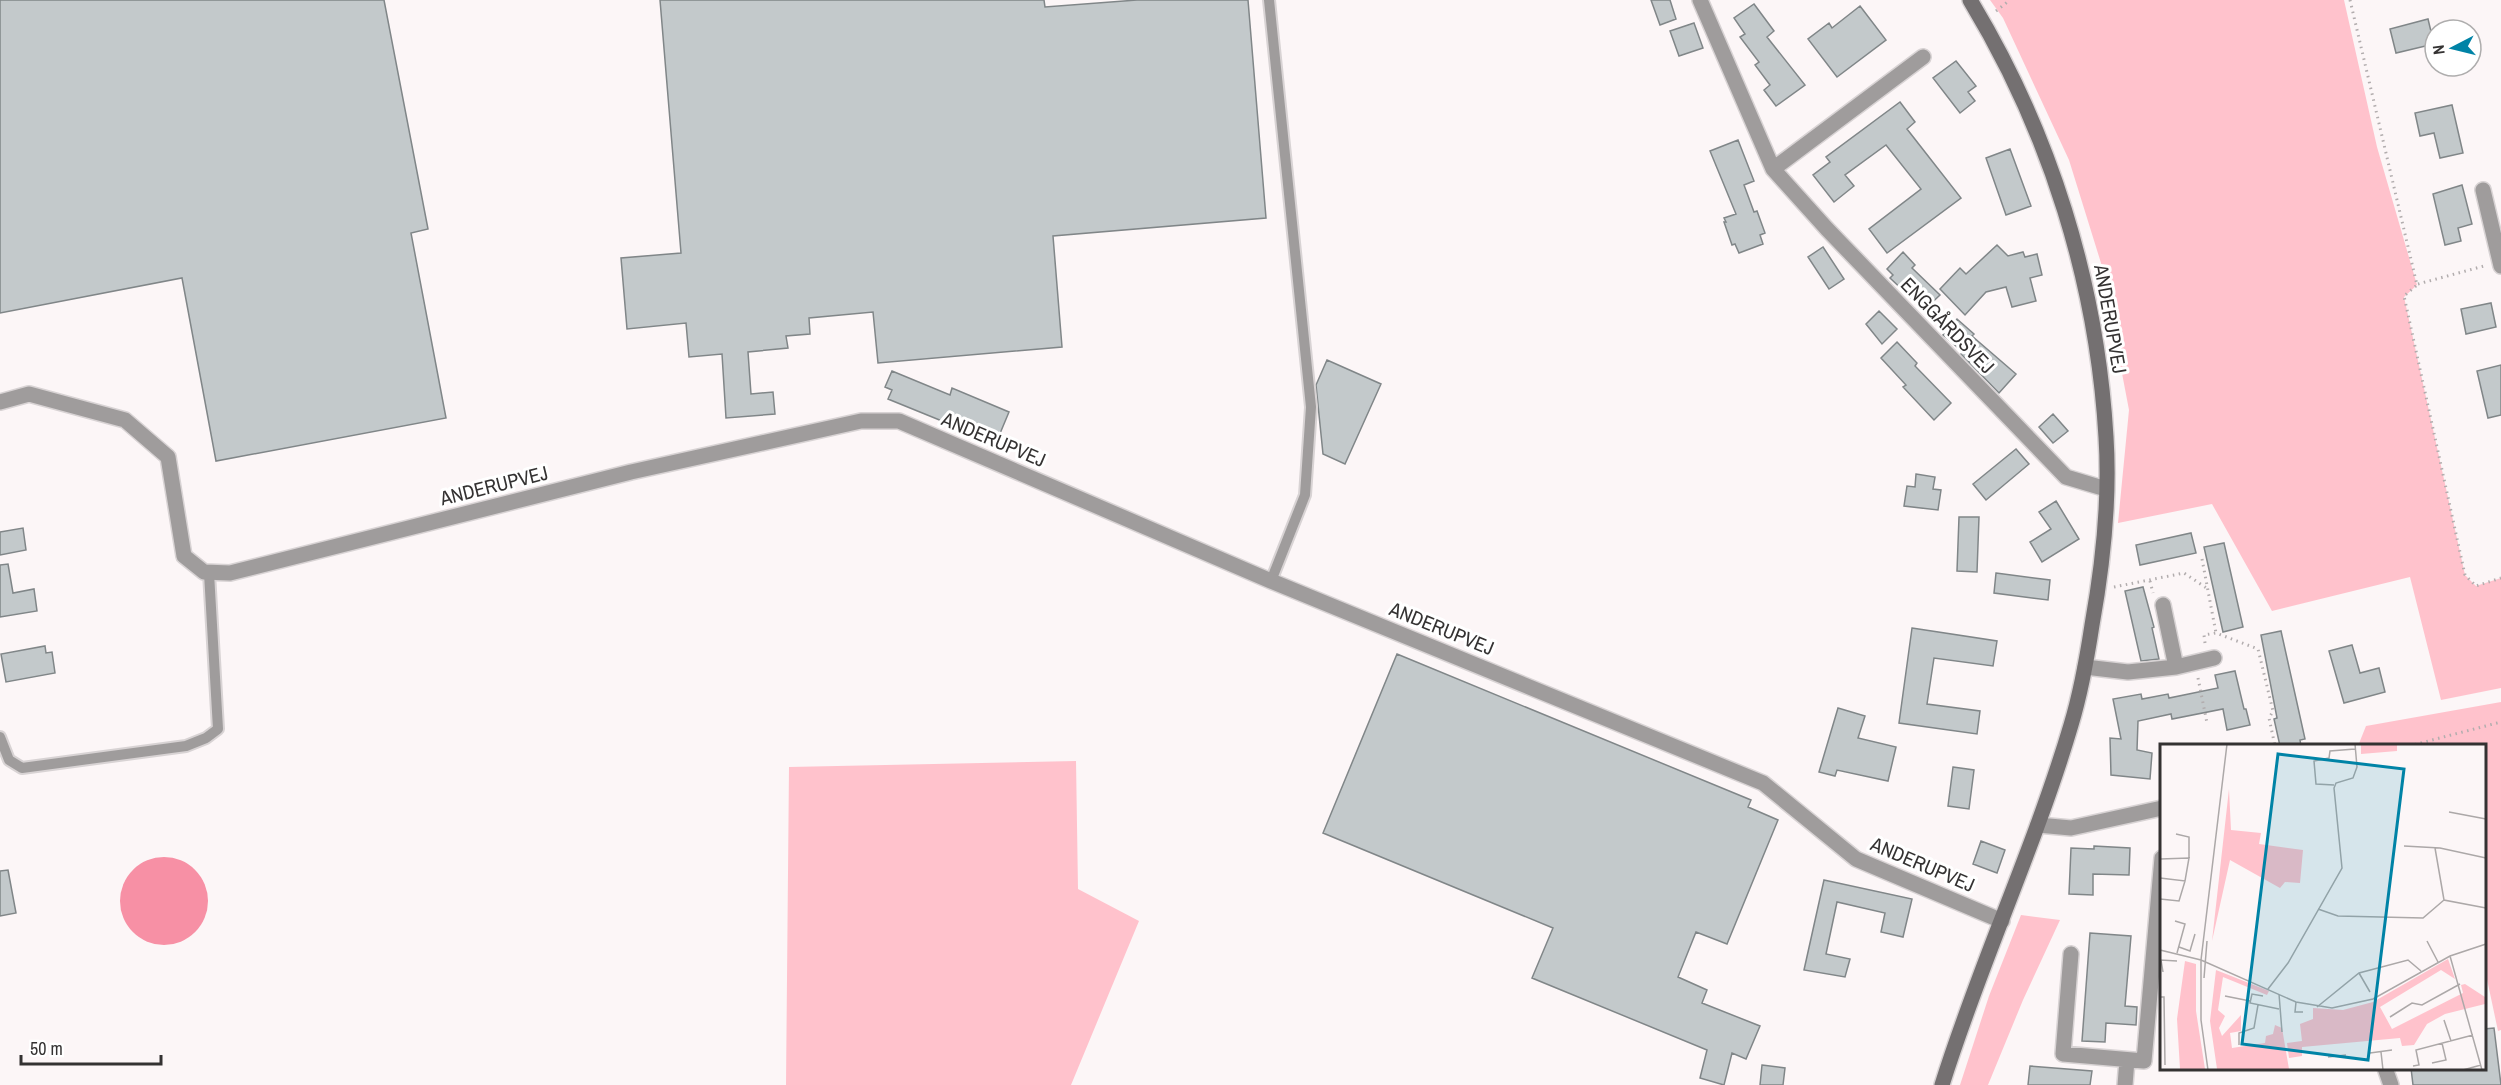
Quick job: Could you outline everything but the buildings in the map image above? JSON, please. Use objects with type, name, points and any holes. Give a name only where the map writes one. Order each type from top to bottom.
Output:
[{"type":"street","name":"ENGGÅRDSVEJ","points":[[1700,0],[1773,169],[1827,229],[2066,477],[2106,489]]},
{"type":"street","name":"ANDERUPVEJ","points":[[1942,1085],[1957,1038],[2038,825],[2072,724],[2085,667],[2098,590],[2106,489],[2107,440],[2100,363],[2080,262],[2052,172],[2023,102],[1970,0]]},
{"type":"street","points":[[1773,169],[1923,57]]},
{"type":"street","points":[[2482,190],[2501,263]]},
{"type":"street","points":[[0,402],[29,394],[125,420],[168,457],[184,556],[204,572],[209,573]]},
{"type":"street","name":"ANDERUPVEJ","points":[[209,573],[230,573],[631,472],[861,421],[899,421],[1271,581],[1763,783],[1856,859],[2002,921]]},
{"type":"street","points":[[2163,605],[2176,667]]},
{"type":"street","points":[[2085,667],[2128,672],[2176,667],[2206,660]]},
{"type":"street","points":[[2038,825],[2071,828],[2160,808]]},
{"type":"street","points":[[2072,954],[2063,1054],[2144,1061],[2156,989],[2160,902]]},
{"type":"street","points":[[2125,1085],[2127,1060]]},
{"type":"street","points":[[2386,1070],[2391,1085]]},
{"type":"lane","points":[[1269,0],[1311,407],[1305,495],[1271,581]]},
{"type":"lane","points":[[0,737],[9,760],[22,768],[186,746],[206,738],[218,729],[209,573]]},
{"type":"path","points":[[2350,0],[2417,285]]},
{"type":"path","points":[[2501,263],[2417,285],[2404,296],[2465,575],[2476,586],[2501,578]]},
{"type":"path","points":[[2202,559],[2217,633]]},
{"type":"path","points":[[2098,590],[2184,573],[2208,589]]},
{"type":"path","points":[[2207,723],[2204,635],[2217,633],[2258,649],[2273,711],[2269,718],[2275,744]]},
{"type":"path","points":[[2417,744],[2501,722]]},
{"type":"shaded area","points":[[1990,0],[2344,0],[2377,147],[2417,285],[2404,297],[2465,575],[2476,586],[2501,578],[2501,688],[2441,700],[2410,577],[2272,611],[2212,504],[2118,523],[2129,410],[2101,263],[2069,160],[2003,18]]},
{"type":"shaded area","points":[[2501,702],[2501,1030],[2498,1031],[2486,974],[2486,744],[2359,744],[2366,726]]},
{"type":"shaded area","points":[[1076,761],[1078,889],[1139,921],[1071,1085],[786,1085],[789,767]]},
{"type":"shaded area","points":[[164,857],[189,864],[201,876],[208,901],[201,926],[189,938],[164,945],[139,938],[127,926],[120,901],[127,876],[139,864]]},
{"type":"shaded area","points":[[2021,915],[2060,920],[2023,1000],[1988,1085],[1960,1085],[1989,996]]}]
